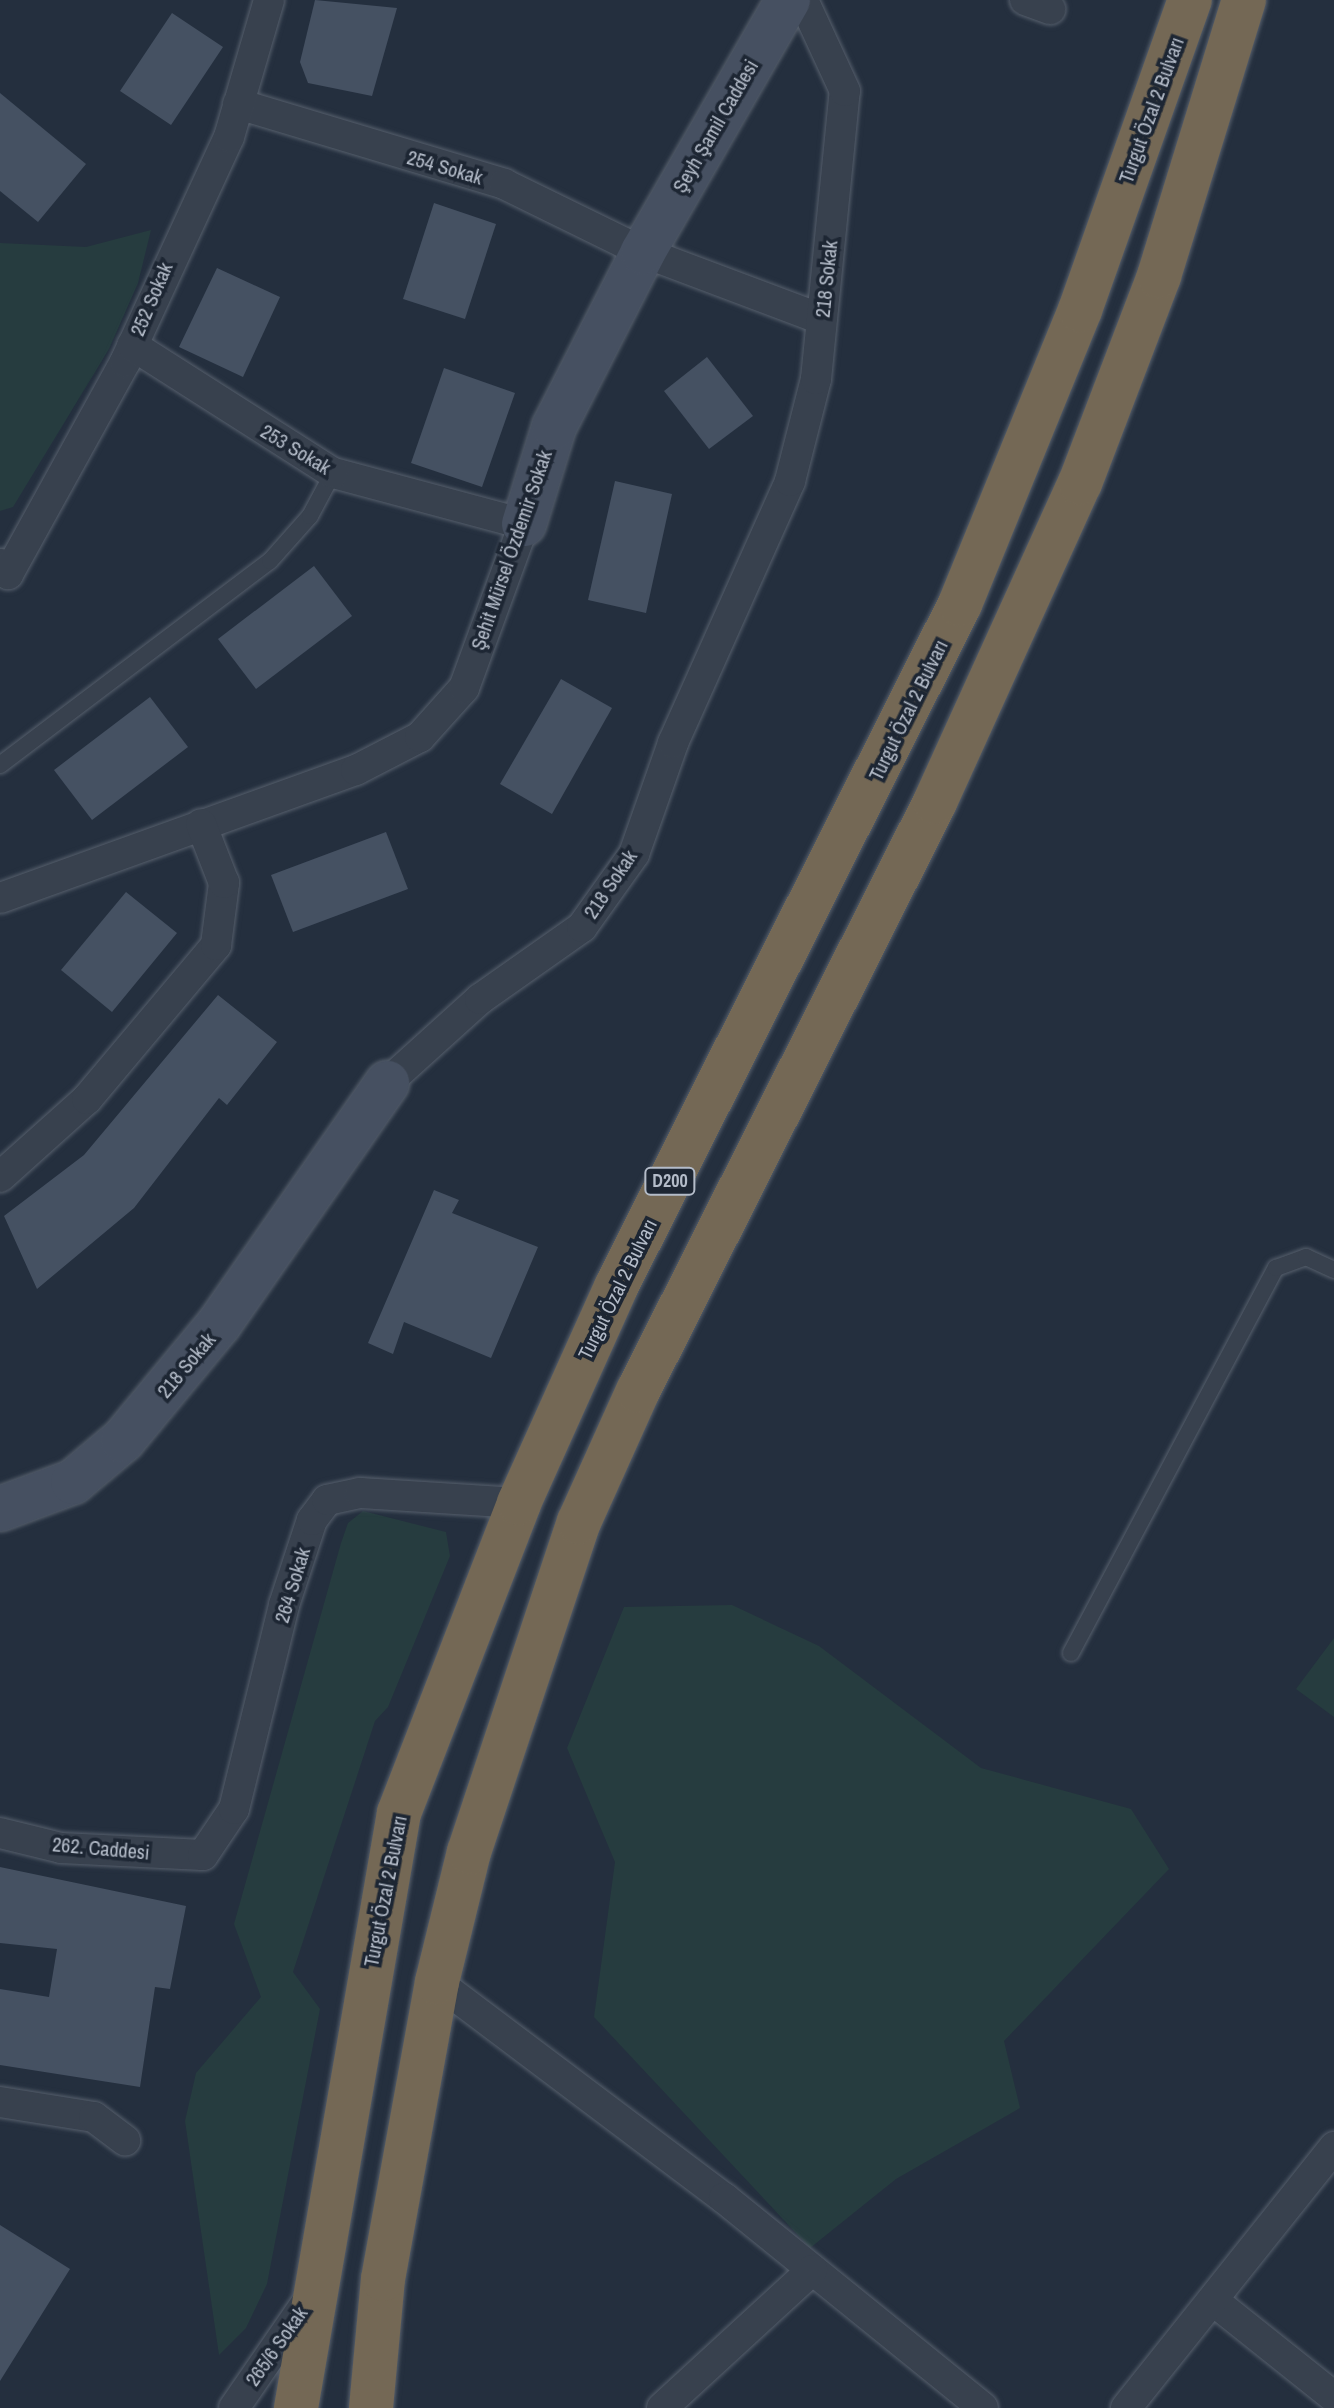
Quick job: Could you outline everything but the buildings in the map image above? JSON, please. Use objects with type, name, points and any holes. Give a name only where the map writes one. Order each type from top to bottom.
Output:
[{"type":"highway","name":"Turgut Özal 2 Bulvarı","points":[[296,2408],[399,1813],[519,1503],[616,1287],[960,604],[1080,310],[1190,0]]},
{"type":"highway","points":[[371,2408],[383,2279],[437,1982],[469,1852],[579,1522],[651,1364],[935,802],[1080,483],[1159,276],[1244,0]]},
{"type":"street","name":"252 Sokak","points":[[0,564],[8,574],[132,345],[238,104],[269,0]]},
{"type":"street","name":"Şeyh Şamil Caddesi","points":[[643,252],[788,0]]},
{"type":"street","name":"218 Sokak","points":[[0,1509],[73,1482],[123,1440],[219,1324],[387,1083],[480,999],[582,927],[634,854],[673,743],[790,481],[816,379],[845,91],[803,0]]},
{"type":"street","name":"254 Sokak","points":[[238,104],[504,184],[643,252],[821,319]]},
{"type":"street","name":"Şehit Mürsel Özdemir Sokak","points":[[0,898],[388,757],[447,714],[524,524],[554,427],[643,252]]},
{"type":"street","name":"253 Sokak","points":[[132,345],[333,473],[524,524]]},
{"type":"street","points":[[0,1177],[87,1099],[216,945],[224,883],[201,824]]},
{"type":"street","name":"264 Sokak","points":[[203,1855],[234,1809],[284,1605],[312,1520],[327,1500],[360,1493],[519,1503]]},
{"type":"street","name":"262. Caddesi","points":[[0,1833],[61,1848],[203,1855]]},
{"type":"street","points":[[437,1982],[812,2270],[983,2408]]},
{"type":"street","points":[[0,2102],[94,2117],[125,2140]]},
{"type":"street","points":[[1126,2408],[1215,2302],[1334,2147]]},
{"type":"street","points":[[662,2408],[812,2270]]},
{"type":"street","name":"265/6 Sokak","points":[[234,2408],[319,2285]]},
{"type":"street","points":[[1215,2302],[1334,2397]]},
{"type":"lane","points":[[0,765],[270,561],[310,516],[333,473]]},
{"type":"lane","points":[[1071,1653],[1276,1268],[1306,1257],[1334,1270]]},
{"type":"green space","points":[[151,230],[138,283],[109,349],[13,507],[0,511],[0,243],[86,247]]},
{"type":"green space","points":[[363,1511],[446,1532],[450,1556],[388,1707],[375,1721],[293,1972],[320,2009],[267,2284],[246,2328],[219,2355],[185,2121],[196,2073],[261,1997],[234,1924],[341,1543],[348,1523]]},
{"type":"green space","points":[[732,1605],[819,1646],[981,1768],[1131,1809],[1169,1869],[1004,2041],[1020,2108],[896,2179],[810,2248],[594,2017],[615,1862],[567,1748],[624,1607]]},
{"type":"green space","points":[[1334,1638],[1334,1717],[1296,1689]]}]
